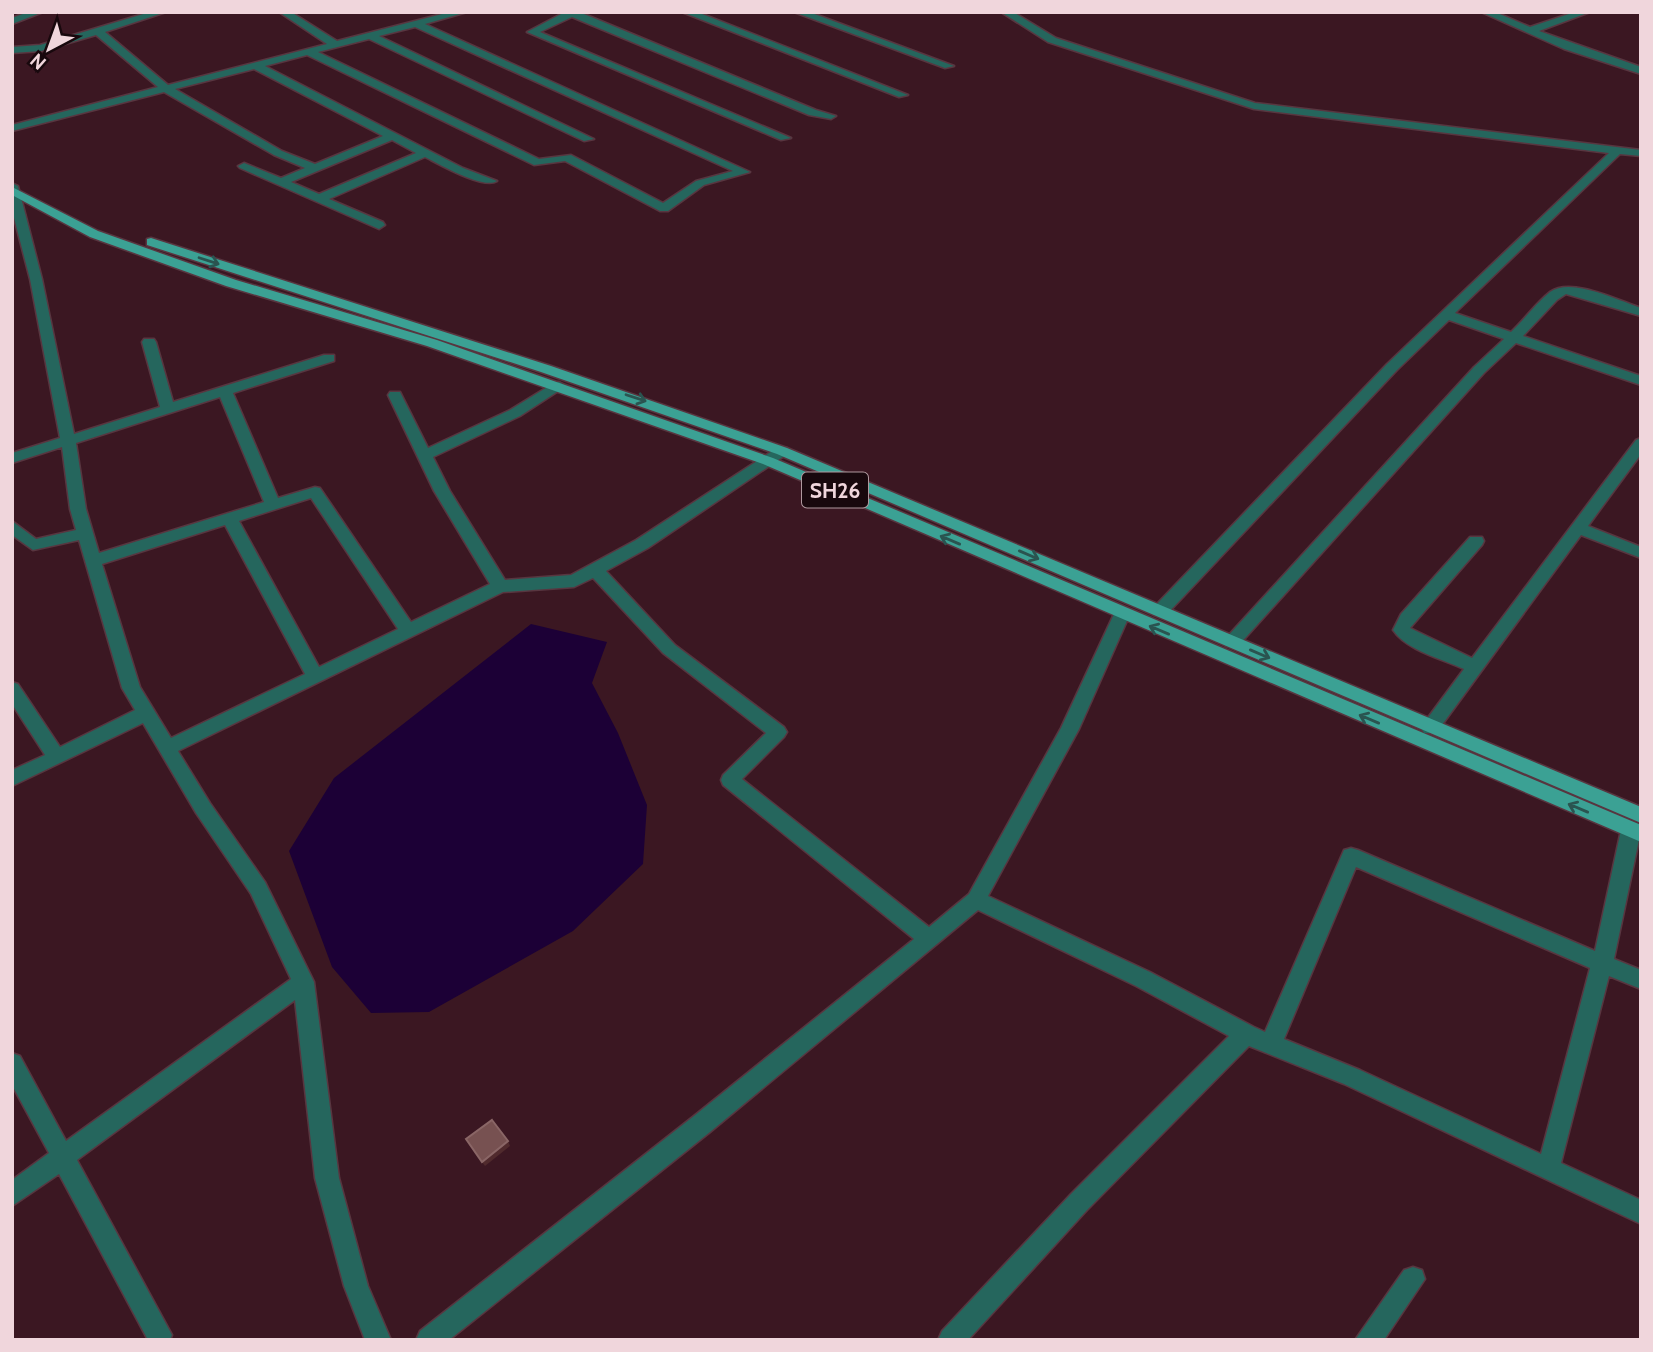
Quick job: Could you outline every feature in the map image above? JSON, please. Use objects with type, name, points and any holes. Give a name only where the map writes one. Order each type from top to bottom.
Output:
[{"type":"main road","name":"SH26","points":[[12,176],[69,210],[110,228],[672,410],[1122,614],[1638,827]]},
{"type":"main road","name":"SH26","points":[[13,189],[94,234],[219,279],[775,456],[1160,611],[1430,728],[1638,827]]},
{"type":"street","points":[[12,21],[38,12]]},
{"type":"street","points":[[18,45],[41,48],[161,12]]},
{"type":"street","points":[[284,12],[336,45]]},
{"type":"street","points":[[12,128],[462,12]]},
{"type":"street","points":[[687,12],[904,95]]},
{"type":"street","points":[[799,12],[949,66]]},
{"type":"street","points":[[1006,12],[1052,40],[1254,106],[1641,153]]},
{"type":"street","points":[[1486,12],[1529,31],[1641,71]]},
{"type":"street","points":[[1529,31],[1585,12]]},
{"type":"street","points":[[785,138],[532,32],[571,13],[813,113],[831,116]]},
{"type":"street","points":[[309,52],[538,163],[566,157],[664,208],[700,183],[744,172],[416,24]]},
{"type":"street","points":[[98,31],[167,89],[278,153],[316,168]]},
{"type":"street","points":[[370,36],[588,139]]},
{"type":"street","points":[[257,66],[459,170],[491,180]]},
{"type":"street","points":[[281,183],[392,136]]},
{"type":"street","points":[[1160,611],[1392,367],[1618,150]]},
{"type":"street","points":[[319,199],[425,153]]},
{"type":"street","points":[[244,166],[379,225]]},
{"type":"street","points":[[13,189],[15,213],[36,279],[68,441],[78,509],[131,688],[166,749],[258,888],[303,982],[327,1178],[356,1286],[378,1340]]},
{"type":"street","points":[[1232,642],[1479,370],[1515,337],[1552,297],[1563,290],[1598,296],[1641,312]]},
{"type":"street","points":[[1447,315],[1641,381]]},
{"type":"street","points":[[149,342],[168,409]]},
{"type":"street","points":[[12,457],[329,358]]},
{"type":"street","points":[[425,455],[515,413],[559,386]]},
{"type":"street","points":[[225,391],[273,505]]},
{"type":"street","points":[[396,395],[442,491],[500,586]]},
{"type":"street","points":[[1430,728],[1641,443]]},
{"type":"street","points":[[166,749],[500,586],[574,581],[642,544],[775,456]]},
{"type":"street","points":[[93,561],[309,493],[317,494],[408,631]]},
{"type":"street","points":[[229,518],[315,676]]},
{"type":"street","points":[[12,526],[33,545],[86,533]]},
{"type":"street","points":[[1579,528],[1641,553]]},
{"type":"street","points":[[1476,541],[1408,618],[1401,630],[1411,638],[1476,667]]},
{"type":"street","points":[[595,569],[669,649],[778,733],[730,780],[929,939]]},
{"type":"street","points":[[429,1340],[702,1124],[976,900],[1070,729],[1122,614]]},
{"type":"street","points":[[12,689],[56,757]]},
{"type":"street","points":[[12,779],[146,713]]},
{"type":"street","points":[[1548,1169],[1638,827]]},
{"type":"street","points":[[1271,1043],[1351,856],[1641,980]]},
{"type":"street","points":[[976,900],[1143,979],[1245,1034],[1352,1077],[1641,1212]]},
{"type":"street","points":[[12,1194],[303,982]]},
{"type":"street","points":[[951,1340],[1088,1193],[1245,1034]]},
{"type":"street","points":[[12,1063],[159,1335]]},
{"type":"street","points":[[1368,1340],[1413,1279]]},
{"type":"shaded area","points":[[531,624],[607,642],[592,683],[618,733],[647,805],[643,864],[573,931],[429,1012],[371,1013],[332,967],[289,851],[334,778]]},
{"type":"building","points":[[492,1120],[508,1141],[482,1162],[466,1139]]}]
